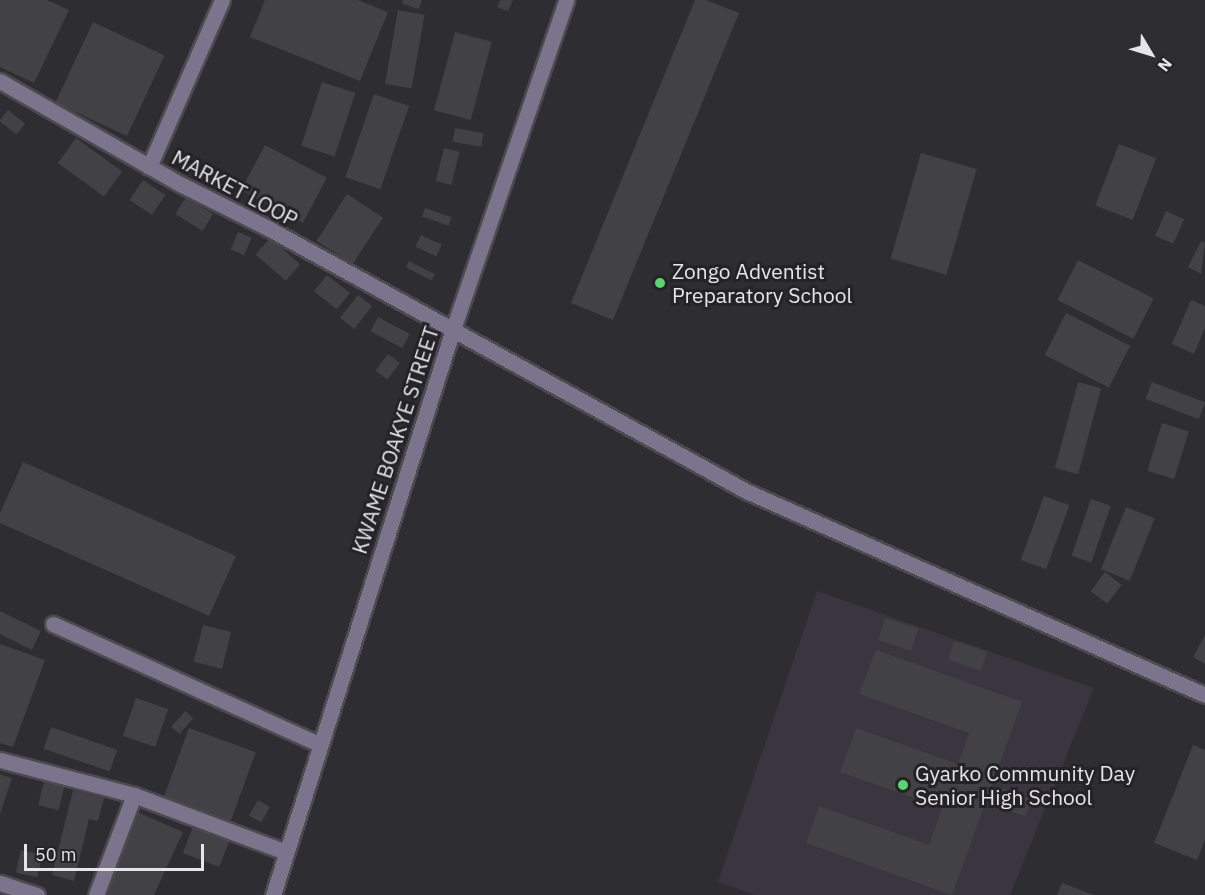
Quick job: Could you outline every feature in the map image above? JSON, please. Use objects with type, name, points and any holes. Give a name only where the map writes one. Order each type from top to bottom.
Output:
[{"type":"street","points":[[149,167],[222,0]]},
{"type":"street","name":"KWAME BOAKYE STREET","points":[[273,895],[319,744],[452,332],[566,0]]},
{"type":"street","name":"MARKET LOOP","points":[[0,81],[149,167],[266,227],[452,332],[746,491],[1205,695]]},
{"type":"street","points":[[53,624],[319,744]]},
{"type":"street","points":[[0,760],[134,795],[286,852]]},
{"type":"street","points":[[96,895],[134,795]]},
{"type":"street","points":[[0,883],[38,895]]},
{"type":"shaded area","name":"Gyarko Community Day Senior High School","points":[[817,591],[1094,688],[1010,895],[755,895],[718,882]]},
{"type":"building","points":[[0,0],[47,0],[69,10],[34,83],[0,67]]},
{"type":"building","points":[[265,0],[358,0],[388,12],[360,81],[250,37]]},
{"type":"building","points":[[403,0],[422,0],[419,9],[402,4]]},
{"type":"building","points":[[500,0],[513,0],[508,11],[497,7]]},
{"type":"building","points":[[695,0],[706,0],[739,13],[613,320],[571,303]]},
{"type":"building","points":[[398,10],[425,15],[412,89],[385,84]]},
{"type":"building","points":[[93,22],[165,55],[127,136],[55,103]]},
{"type":"building","points":[[455,32],[492,42],[471,120],[434,110]]},
{"type":"building","points":[[322,82],[355,93],[335,157],[301,146]]},
{"type":"building","points":[[374,94],[409,106],[380,189],[345,177]]},
{"type":"building","points":[[8,110],[25,124],[16,135],[0,122]]},
{"type":"building","points":[[455,128],[484,133],[481,147],[453,142]]},
{"type":"building","points":[[76,138],[122,172],[104,197],[58,163]]},
{"type":"building","points":[[1119,144],[1156,158],[1133,220],[1095,206]]},
{"type":"building","points":[[265,145],[327,178],[303,223],[241,190]]},
{"type":"building","points":[[444,148],[460,152],[451,185],[436,181]]},
{"type":"building","points":[[921,153],[977,169],[946,275],[891,259]]},
{"type":"building","points":[[143,180],[165,195],[152,215],[130,200]]},
{"type":"building","points":[[347,194],[383,217],[353,264],[317,241]]},
{"type":"building","points":[[186,197],[213,214],[203,231],[175,214]]},
{"type":"building","points":[[425,208],[451,217],[449,226],[422,217]]},
{"type":"building","points":[[1166,211],[1184,219],[1173,244],[1155,236]]},
{"type":"building","points":[[238,232],[252,238],[244,255],[231,249]]},
{"type":"building","points":[[421,235],[442,245],[436,257],[416,247]]},
{"type":"building","points":[[270,238],[300,264],[286,281],[256,255]]},
{"type":"building","points":[[1201,241],[1205,243],[1201,274],[1188,267]]},
{"type":"building","points":[[1078,260],[1154,299],[1133,339],[1058,300]]},
{"type":"building","points":[[409,261],[435,274],[432,280],[406,267]]},
{"type":"building","points":[[327,275],[350,293],[337,309],[314,292]]},
{"type":"building","points":[[358,295],[372,306],[354,329],[340,318]]},
{"type":"building","points":[[1191,300],[1205,306],[1205,328],[1194,354],[1172,344]]},
{"type":"building","points":[[1066,313],[1130,346],[1109,388],[1045,355]]},
{"type":"building","points":[[378,317],[410,334],[402,348],[370,331]]},
{"type":"building","points":[[388,354],[400,363],[387,380],[375,371]]},
{"type":"building","points":[[1078,382],[1101,388],[1078,474],[1055,468]]},
{"type":"building","points":[[1152,382],[1205,402],[1199,419],[1146,399]]},
{"type":"building","points":[[1162,423],[1189,431],[1174,479],[1147,471]]},
{"type":"building","points":[[23,462],[236,556],[209,616],[0,523],[0,513]]},
{"type":"building","points":[[1044,496],[1069,505],[1046,569],[1021,560]]},
{"type":"building","points":[[1091,499],[1111,506],[1091,563],[1071,556]]},
{"type":"building","points":[[1126,507],[1155,519],[1130,581],[1101,569]]},
{"type":"building","points":[[1105,572],[1122,585],[1107,604],[1091,591]]},
{"type":"building","points":[[0,611],[41,631],[32,650],[0,634]]},
{"type":"building","points":[[885,618],[918,629],[911,651],[878,640]]},
{"type":"building","points":[[203,625],[231,632],[222,669],[194,662]]},
{"type":"building","points":[[1205,635],[1205,664],[1193,657]]},
{"type":"building","points":[[954,641],[987,652],[981,671],[948,660]]},
{"type":"building","points":[[0,644],[45,660],[13,747],[0,743]]},
{"type":"building","points":[[876,650],[1022,702],[952,895],[806,843],[819,806],[929,845],[942,808],[840,772],[856,728],[958,764],[969,733],[859,694]]},
{"type":"building","points":[[136,698],[168,709],[155,747],[123,736]]},
{"type":"building","points":[[185,711],[193,718],[180,734],[171,727]]},
{"type":"building","points":[[51,727],[117,750],[110,772],[44,749]]},
{"type":"building","points":[[189,728],[256,752],[231,821],[164,797]]},
{"type":"building","points":[[1193,745],[1205,750],[1205,840],[1197,860],[1154,843]]},
{"type":"building","points":[[0,774],[12,778],[0,814]]},
{"type":"building","points":[[44,782],[64,787],[59,810],[38,805]]},
{"type":"building","points":[[1002,788],[1032,799],[1026,817],[996,806]]},
{"type":"building","points":[[73,790],[104,798],[98,821],[89,819],[74,881],[52,875]]},
{"type":"building","points":[[258,800],[270,807],[261,823],[249,816]]},
{"type":"building","points":[[137,812],[183,832],[154,895],[100,895]]},
{"type":"building","points":[[194,824],[230,838],[219,867],[183,853]]},
{"type":"building","points":[[21,850],[42,855],[37,877],[16,872]]},
{"type":"building","points":[[1062,883],[1094,895],[1057,895]]},
{"type":"place","name":"Zongo Adventist Preparatory School","points":[[660,283]]},
{"type":"place","name":"Gyarko Community Day Senior High School","points":[[903,785]]}]
